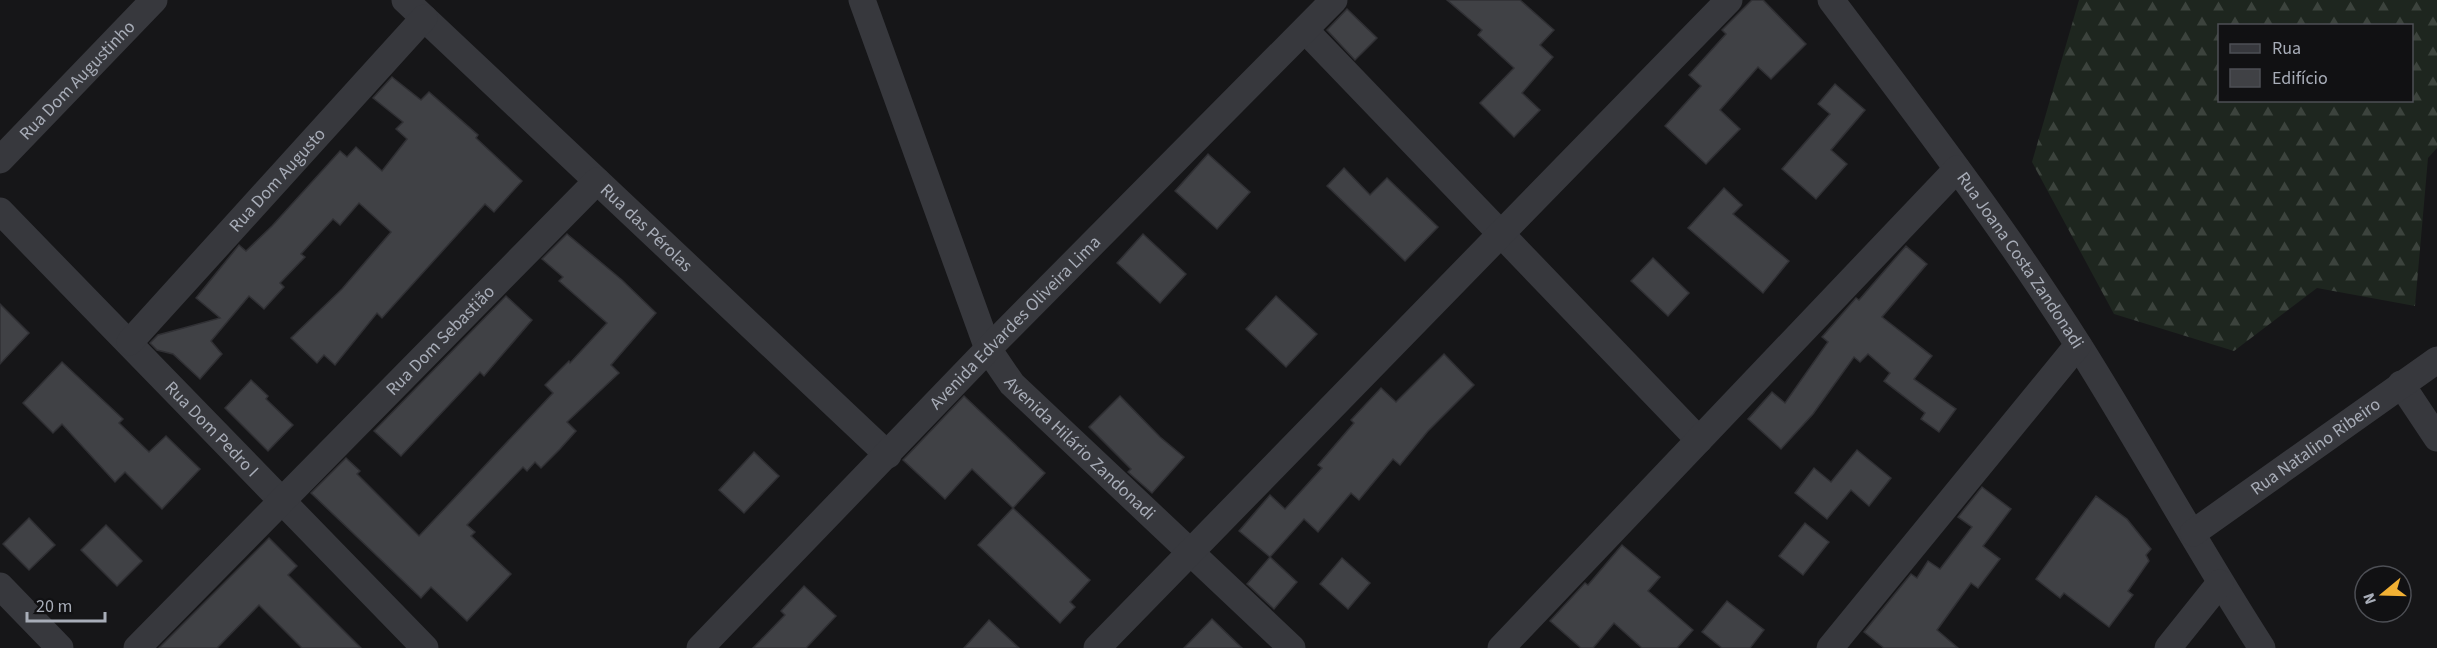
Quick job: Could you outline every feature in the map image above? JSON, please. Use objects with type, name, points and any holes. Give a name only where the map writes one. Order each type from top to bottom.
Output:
[{"type":"street","name":"Rua Dom Augustinho","points":[[0,160],[154,0]]},
{"type":"street","name":"Avenida Hilário Zandonadi","points":[[862,0],[988,350],[1012,384],[1189,554],[1292,648]]},
{"type":"street","name":"Avenida Edvardes Oliveira Lima","points":[[700,648],[988,350],[1334,0]]},
{"type":"street","points":[[1097,648],[1729,0]]},
{"type":"street","name":"Rua Joana Costa Zandonadi","points":[[1831,0],[1957,169],[2078,345],[2193,533],[2220,583],[2262,648]]},
{"type":"street","name":"Rua das Pérolas","points":[[415,9],[888,455]]},
{"type":"street","name":"Rua Dom Augusto","points":[[130,342],[415,9]]},
{"type":"street","points":[[1305,30],[1699,440]]},
{"type":"street","points":[[1501,648],[1957,169]]},
{"type":"street","name":"Rua Dom Sebastião","points":[[137,648],[597,181]]},
{"type":"street","name":"Rua Dom Pedro I","points":[[0,211],[130,342],[424,648]]},
{"type":"street","points":[[1830,648],[2078,345]]},
{"type":"street","name":"Rua Natalino Ribeiro","points":[[2193,533],[2437,360]]},
{"type":"street","points":[[2401,384],[2437,438]]},
{"type":"street","points":[[2168,648],[2220,583]]},
{"type":"street","points":[[0,586],[60,648]]},
{"type":"green space","points":[[2079,0],[2437,0],[2437,148],[2428,158],[2415,306],[2317,288],[2234,351],[2114,314],[2032,162]]},
{"type":"building","points":[[1447,0],[1520,0],[1554,30],[1540,45],[1553,57],[1522,93],[1540,110],[1514,137],[1480,103],[1514,68],[1478,35],[1482,30]]},
{"type":"building","points":[[1752,0],[1763,0],[1806,44],[1771,79],[1758,67],[1720,110],[1740,129],[1706,164],[1665,126],[1701,86],[1689,75],[1726,34],[1722,30]]},
{"type":"building","points":[[1347,9],[1377,38],[1355,60],[1327,30]]},
{"type":"building","points":[[392,77],[421,100],[429,92],[478,135],[476,138],[522,181],[494,212],[485,204],[382,318],[377,313],[335,365],[324,355],[317,363],[291,338],[342,289],[391,232],[359,203],[340,225],[333,219],[301,254],[305,257],[280,283],[284,287],[264,309],[249,296],[211,341],[222,354],[200,379],[173,354],[157,350],[150,343],[158,335],[220,318],[196,298],[239,245],[246,251],[272,226],[340,151],[347,157],[356,147],[382,171],[407,139],[396,129],[403,122],[373,98]]},
{"type":"building","points":[[1835,84],[1865,110],[1831,150],[1847,164],[1816,199],[1782,169],[1830,114],[1818,104]]},
{"type":"building","points":[[1208,154],[1250,192],[1217,229],[1175,191]]},
{"type":"building","points":[[1344,168],[1370,195],[1387,178],[1438,227],[1405,261],[1327,186]]},
{"type":"building","points":[[1724,188],[1742,205],[1733,214],[1789,261],[1763,293],[1688,228]]},
{"type":"building","points":[[567,234],[622,280],[656,313],[611,365],[619,373],[567,422],[576,431],[560,449],[541,468],[535,462],[527,471],[523,467],[467,525],[475,532],[471,536],[511,574],[467,621],[431,587],[421,598],[311,493],[346,458],[360,471],[357,474],[419,536],[553,393],[545,385],[569,361],[570,363],[607,323],[559,281],[563,277],[542,259]]},
{"type":"building","points":[[1143,234],[1186,274],[1160,303],[1117,263]]},
{"type":"building","points":[[1906,246],[1927,264],[1882,317],[1932,356],[1914,379],[1956,409],[1939,432],[1921,419],[1925,413],[1884,381],[1890,373],[1868,354],[1860,362],[1854,357],[1813,414],[1781,449],[1748,419],[1772,392],[1785,403],[1828,342],[1822,337],[1856,298],[1859,300]]},
{"type":"building","points":[[1653,258],[1689,293],[1668,316],[1631,281]]},
{"type":"building","points":[[506,296],[532,320],[484,376],[480,372],[401,456],[374,431]]},
{"type":"building","points":[[1276,296],[1317,334],[1286,367],[1246,329]]},
{"type":"building","points":[[0,304],[29,333],[0,364]]},
{"type":"building","points":[[1444,354],[1474,385],[1428,431],[1400,465],[1393,459],[1359,500],[1351,493],[1318,532],[1304,519],[1270,557],[1239,531],[1270,495],[1285,509],[1322,468],[1318,465],[1354,423],[1351,420],[1381,388],[1396,402]]},
{"type":"building","points":[[62,362],[123,419],[119,423],[149,452],[166,436],[200,469],[162,509],[125,472],[115,482],[62,424],[53,433],[23,403]]},
{"type":"building","points":[[251,380],[268,396],[266,399],[293,425],[268,451],[225,408]]},
{"type":"building","points":[[964,396],[1045,473],[1013,508],[972,469],[945,499],[903,460]]},
{"type":"building","points":[[1120,396],[1160,437],[1184,457],[1152,493],[1128,472],[1131,469],[1089,427]]},
{"type":"building","points":[[1857,450],[1891,478],[1869,506],[1851,490],[1827,519],[1795,493],[1814,468],[1831,482]]},
{"type":"building","points":[[754,452],[779,476],[744,513],[719,490]]},
{"type":"building","points":[[1982,487],[2011,509],[1983,546],[2000,559],[1978,588],[1971,583],[1937,630],[1958,648],[1884,648],[1864,632],[1911,574],[1917,578],[1928,561],[1940,569],[1972,527],[1958,517]]},
{"type":"building","points":[[2096,496],[2127,519],[2151,549],[2146,555],[2149,561],[2128,591],[2133,595],[2109,627],[2064,593],[2060,598],[2036,579]]},
{"type":"building","points":[[1013,508],[1090,580],[1070,602],[1075,607],[1060,623],[978,545]]},
{"type":"building","points":[[29,518],[55,545],[29,570],[3,544]]},
{"type":"building","points":[[1805,523],[1829,542],[1803,575],[1779,556]]},
{"type":"building","points":[[106,525],[142,561],[117,586],[81,550]]},
{"type":"building","points":[[269,538],[297,566],[288,575],[361,648],[302,648],[259,605],[217,648],[159,648]]},
{"type":"building","points":[[1622,545],[1660,577],[1648,591],[1693,630],[1677,648],[1642,648],[1614,623],[1593,648],[1581,648],[1550,621],[1585,583],[1588,585]]},
{"type":"building","points":[[1270,557],[1297,582],[1274,609],[1247,584]]},
{"type":"building","points":[[1342,558],[1370,583],[1348,609],[1320,584]]},
{"type":"building","points":[[804,586],[836,616],[806,648],[753,648],[785,615],[781,611]]},
{"type":"building","points":[[1727,601],[1764,630],[1750,648],[1722,648],[1702,632]]},
{"type":"building","points":[[1212,619],[1242,648],[1184,648]]},
{"type":"building","points":[[989,620],[1019,648],[964,648]]}]
